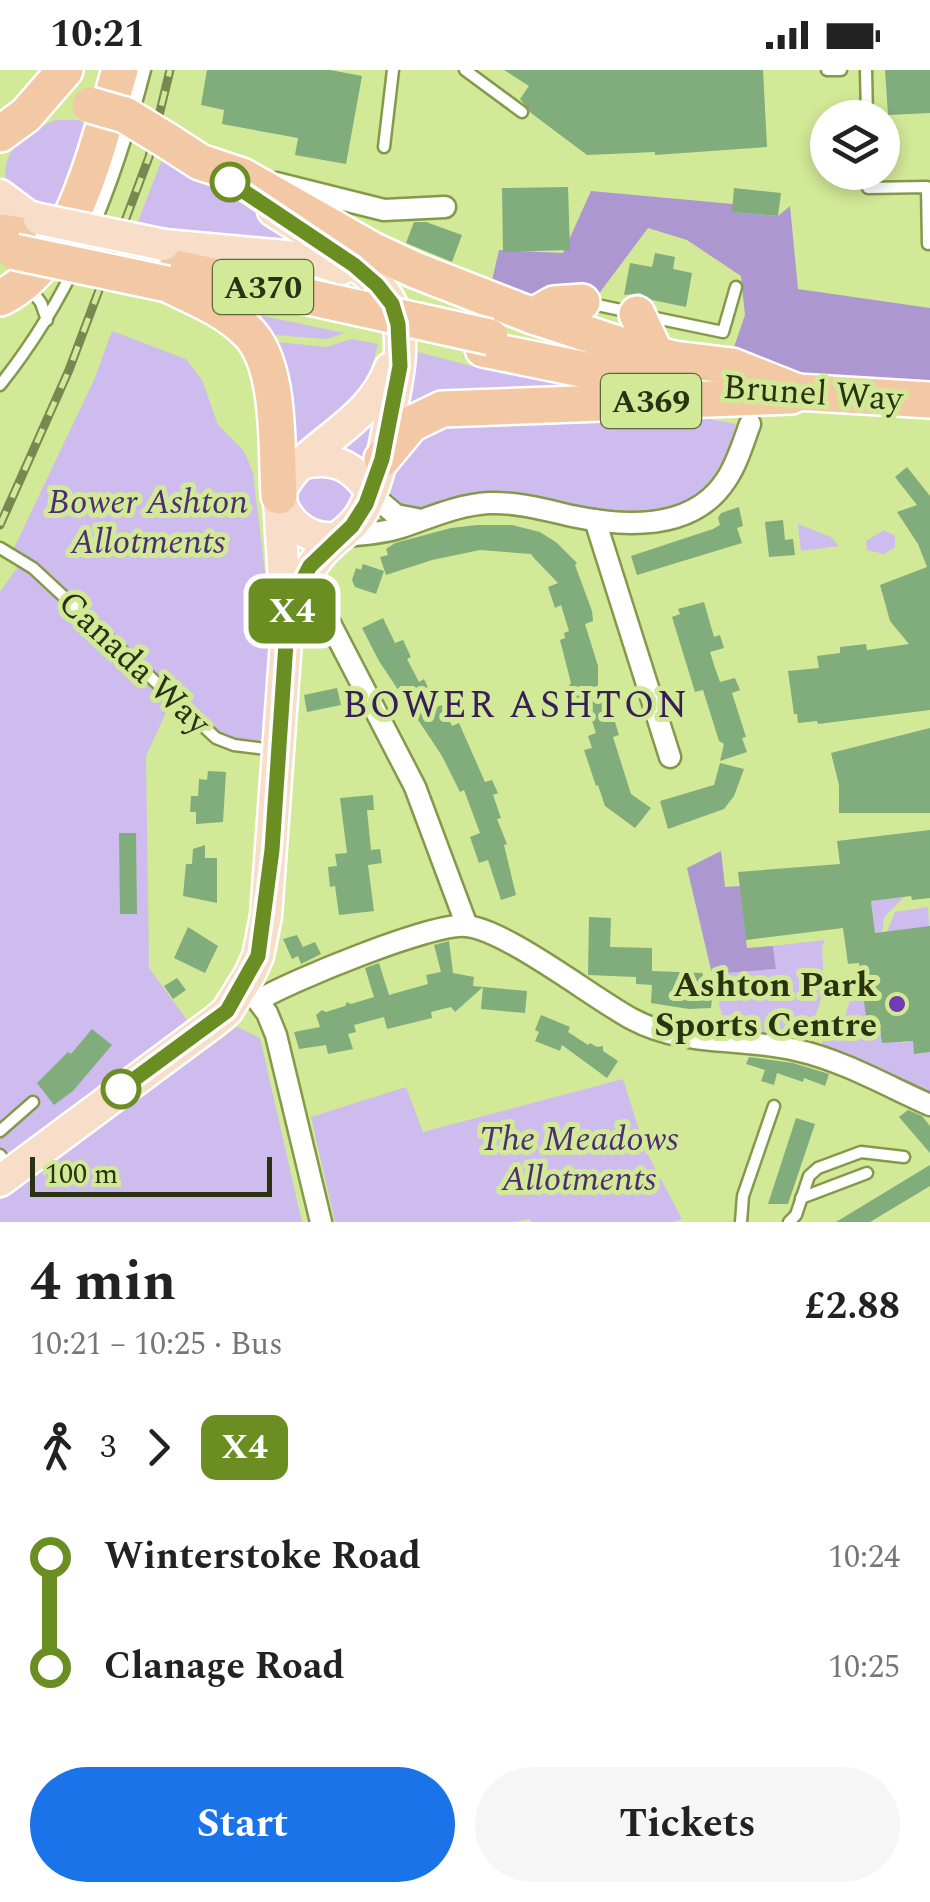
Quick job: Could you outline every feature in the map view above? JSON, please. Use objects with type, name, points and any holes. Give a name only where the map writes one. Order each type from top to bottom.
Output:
[{"type":"highway","points":[[6,127],[50,70]]},
{"type":"highway","points":[[6,127],[55,106],[94,79]]},
{"type":"highway","points":[[94,79],[125,116],[200,162],[242,176],[386,257],[533,316],[656,355],[732,366],[808,394]]},
{"type":"highway","points":[[14,252],[56,245],[79,199],[94,79]]},
{"type":"highway","name":"Brunel Way","points":[[14,252],[166,265],[363,305],[487,343],[634,380],[930,400]]},
{"type":"highway","points":[[166,265],[246,329],[261,349],[272,392],[279,498]]},
{"type":"highway","points":[[533,316],[554,304],[582,302]]},
{"type":"highway","points":[[637,314],[656,355]]},
{"type":"highway","name":"A369","points":[[382,459],[412,424],[442,409],[808,394]]},
{"type":"main road","points":[[200,162],[354,265],[363,305]]},
{"type":"main road","points":[[0,195],[28,216],[14,252]]},
{"type":"main road","points":[[166,265],[307,258],[353,273],[363,305]]},
{"type":"main road","points":[[339,537],[306,534],[291,521],[279,498],[291,472],[350,426],[385,383],[398,341],[392,304],[363,305]]},
{"type":"main road","name":"A369","points":[[287,628],[305,575],[360,517],[371,493],[382,459],[400,366],[398,341]]},
{"type":"main road","points":[[304,462],[341,462],[371,493]]},
{"type":"main road","name":"A369","points":[[4,1169],[251,994],[262,940],[287,628],[279,498]]},
{"type":"street","points":[[242,176],[384,210],[445,207]]},
{"type":"street","points":[[339,537],[384,531],[445,510],[492,503],[595,520],[657,521],[680,516],[701,506],[727,479],[750,424]]},
{"type":"street","points":[[371,493],[396,516],[419,519]]},
{"type":"street","points":[[595,520],[670,757]]},
{"type":"street","points":[[305,575],[415,787],[467,926]]},
{"type":"street","points":[[321,1222],[276,1035],[251,994],[280,987],[370,952],[467,926],[516,947],[650,1027],[686,1038],[794,1049],[930,1105]]},
{"type":"lane","points":[[0,386],[68,285],[106,201],[145,70]]},
{"type":"lane","points":[[384,147],[393,70]]},
{"type":"lane","points":[[464,70],[522,112]]},
{"type":"lane","points":[[827,70],[841,70]]},
{"type":"lane","points":[[866,70],[867,100]]},
{"type":"lane","points":[[900,187],[927,187],[928,244]]},
{"type":"lane","points":[[14,252],[47,320]]},
{"type":"lane","points":[[582,302],[723,332],[736,287]]},
{"type":"lane","name":"Canada Way","points":[[6,551],[33,568],[216,738],[280,751]]},
{"type":"lane","points":[[0,1131],[33,1102]]},
{"type":"lane","points":[[741,1222],[743,1196],[774,1106]]},
{"type":"lane","points":[[790,1222],[809,1176],[818,1168],[861,1152],[904,1156]]},
{"type":"lane","points":[[801,1198],[867,1173]]},
{"type":"green space","points":[[55,120],[79,120],[92,128],[63,211],[35,205],[6,183],[7,160],[18,143]]},
{"type":"green space","points":[[163,157],[293,234],[296,241],[137,224]]},
{"type":"green space","points":[[263,316],[345,333],[326,339],[276,335],[277,342],[326,347],[352,339],[378,344],[372,365],[355,396],[287,458],[255,329]]},
{"type":"green space","name":"Bower Ashton Allotments","points":[[112,331],[186,359],[202,380],[218,425],[244,451],[253,473],[269,611],[273,691],[272,719],[266,736],[260,740],[237,740],[208,726],[14,548],[94,380]]},
{"type":"green space","points":[[410,350],[475,367],[462,355],[610,386],[398,424]]},
{"type":"green space","points":[[381,407],[367,467],[338,452],[340,439]]},
{"type":"green space","points":[[590,411],[698,417],[736,424],[719,467],[696,494],[669,508],[638,512],[492,494],[460,497],[410,512],[390,500],[391,472],[428,425]]},
{"type":"green space","points":[[319,470],[350,482],[356,498],[347,522],[314,529],[294,502],[298,485]]},
{"type":"green space","points":[[798,524],[831,537],[839,546],[801,551]]},
{"type":"green space","points":[[884,530],[895,536],[895,547],[884,554],[867,550],[866,541]]},
{"type":"green space","points":[[19,565],[170,704],[146,756],[149,968],[190,1024],[0,1160],[0,592]]},
{"type":"green space","points":[[904,897],[884,917],[882,932],[875,933],[871,901]]},
{"type":"green space","points":[[928,907],[930,939],[887,932],[895,912]]},
{"type":"green space","points":[[825,940],[824,990],[808,1038],[726,1032],[712,974],[776,969],[773,946]]},
{"type":"green space","points":[[863,971],[867,1024],[879,1023],[903,1043],[913,1041],[915,1054],[930,1052],[930,1099],[825,1052],[822,1043],[833,1015],[844,1019],[859,972]]},
{"type":"green space","points":[[237,1027],[260,1038],[302,1222],[0,1222],[0,1200]]},
{"type":"green space","name":"The Meadows Allotments","points":[[623,1079],[645,1149],[682,1219],[335,1222],[311,1117],[406,1087],[423,1132]]},
{"type":"shaded area","points":[[591,191],[733,204],[733,212],[778,216],[790,206],[798,289],[930,308],[930,395],[789,384],[732,353],[745,315],[741,276],[687,240],[648,228],[577,323],[491,285],[499,250],[563,253]]},
{"type":"shaded area","points":[[721,851],[725,887],[740,886],[747,948],[773,946],[776,969],[712,974],[687,868]]},
{"type":"building","points":[[207,70],[330,70],[362,76],[346,164],[295,155],[298,138],[222,124],[224,110],[201,105]]},
{"type":"building","points":[[504,70],[763,70],[767,147],[655,155],[587,155],[531,113],[520,99],[529,86]]},
{"type":"building","points":[[885,70],[930,70],[930,113],[900,114],[900,100],[887,100]]},
{"type":"building","points":[[568,187],[570,250],[503,252],[502,188]]},
{"type":"building","points":[[734,188],[781,193],[778,216],[732,212]]},
{"type":"building","points":[[414,222],[426,222],[462,235],[452,262],[406,243]]},
{"type":"building","points":[[655,253],[675,257],[673,269],[692,273],[686,307],[652,300],[640,293],[624,295],[630,263],[652,267]]},
{"type":"building","points":[[907,467],[930,496],[930,710],[798,723],[788,671],[819,668],[817,656],[840,653],[840,647],[866,644],[867,650],[909,644],[890,621],[880,585],[927,567],[918,544],[897,512],[917,505],[895,477]]},
{"type":"building","points":[[739,507],[743,526],[737,528],[742,543],[637,575],[631,556],[713,529],[720,525],[721,513]]},
{"type":"building","points":[[783,520],[785,540],[793,539],[795,555],[769,557],[765,522]]},
{"type":"building","points":[[477,525],[512,525],[540,532],[577,563],[592,611],[593,621],[585,624],[598,666],[598,688],[604,686],[619,735],[613,737],[631,794],[651,808],[635,828],[605,806],[596,786],[584,750],[592,748],[588,736],[596,733],[586,703],[578,705],[574,692],[566,690],[571,683],[560,640],[569,631],[561,605],[555,608],[548,587],[558,583],[531,554],[480,550],[386,575],[380,557],[388,555],[386,549],[395,543]]},
{"type":"building","points":[[363,564],[384,571],[376,594],[355,587],[352,580],[356,568],[361,570]]},
{"type":"building","points":[[704,602],[714,637],[720,635],[724,648],[710,652],[720,682],[735,678],[740,690],[732,693],[746,737],[742,738],[747,752],[720,761],[724,744],[719,741],[703,690],[695,692],[672,617],[680,614],[678,609]]},
{"type":"building","points":[[383,618],[395,643],[403,640],[411,657],[407,659],[419,682],[424,679],[437,707],[442,705],[452,726],[459,723],[485,782],[492,780],[498,793],[493,795],[501,818],[497,819],[507,844],[504,845],[516,895],[501,900],[488,860],[479,863],[470,837],[480,833],[464,790],[460,792],[442,756],[379,661],[362,628]]},
{"type":"building","points":[[337,688],[341,705],[307,712],[304,695]]},
{"type":"building","points":[[930,728],[930,813],[839,813],[839,785],[831,753]]},
{"type":"building","points":[[720,763],[744,769],[734,796],[724,809],[668,829],[660,801],[714,785]]},
{"type":"building","points":[[208,771],[226,772],[223,822],[196,824],[196,812],[190,812],[191,796],[198,796],[199,779],[207,780]]},
{"type":"building","points":[[373,795],[374,810],[367,810],[371,850],[380,849],[382,863],[368,865],[374,911],[339,915],[328,867],[337,866],[335,854],[347,853],[340,798]]},
{"type":"building","points":[[930,830],[930,898],[871,901],[875,933],[930,926],[930,1052],[914,1054],[913,1041],[882,1043],[879,1023],[867,1024],[859,963],[848,964],[843,928],[746,940],[738,872],[840,864],[837,841]]},
{"type":"building","points":[[119,833],[136,833],[137,914],[120,914]]},
{"type":"building","points":[[205,845],[205,858],[217,858],[217,903],[183,896],[186,864],[192,864],[193,849]]},
{"type":"building","points":[[589,917],[611,918],[610,947],[652,948],[652,971],[702,973],[707,986],[713,988],[711,1008],[651,1003],[652,985],[636,984],[636,977],[588,975]]},
{"type":"building","points":[[188,927],[218,946],[205,973],[174,958]]},
{"type":"building","points":[[297,935],[303,947],[315,942],[321,954],[301,964],[298,956],[292,959],[283,939]]},
{"type":"building","points":[[449,941],[453,973],[474,977],[473,986],[527,991],[525,1013],[481,1009],[483,987],[455,1012],[451,1007],[431,1012],[432,1018],[387,1029],[384,1017],[354,1025],[356,1032],[348,1034],[353,1049],[328,1054],[326,1045],[299,1049],[294,1032],[320,1027],[316,1015],[322,1010],[374,997],[365,968],[379,963],[389,995],[428,984],[426,975],[441,972],[434,945]]},
{"type":"building","points":[[177,978],[186,990],[173,999],[164,986]]},
{"type":"building","points":[[541,1015],[570,1027],[568,1032],[588,1045],[603,1046],[603,1051],[618,1061],[607,1078],[562,1045],[560,1051],[535,1041]]},
{"type":"building","points":[[92,1029],[112,1045],[73,1091],[54,1105],[37,1083],[68,1052],[71,1054]]},
{"type":"building","points":[[749,1057],[793,1063],[829,1074],[825,1086],[777,1073],[774,1085],[761,1081],[765,1070],[746,1064]]},
{"type":"building","points":[[908,1110],[922,1116],[930,1126],[930,1153],[899,1117]]},
{"type":"building","points":[[796,1118],[815,1124],[788,1204],[768,1204]]},
{"type":"building","points":[[930,1165],[930,1186],[870,1222],[836,1222]]},
{"type":"railway","points":[[0,525],[69,370],[149,157],[170,70]]},
{"type":"bus line","name":"X4","points":[[121,1089],[227,1011],[258,956],[272,850],[287,628],[310,566],[352,526],[366,504],[382,459],[400,366],[398,324],[392,304],[377,285],[354,265],[230,182]]},
{"type":"place","name":"Ashton Park Sports Centre","points":[[897,1004]]},
{"type":"district","name":"BOWER ASHTON","points":[[516,704]]}]
